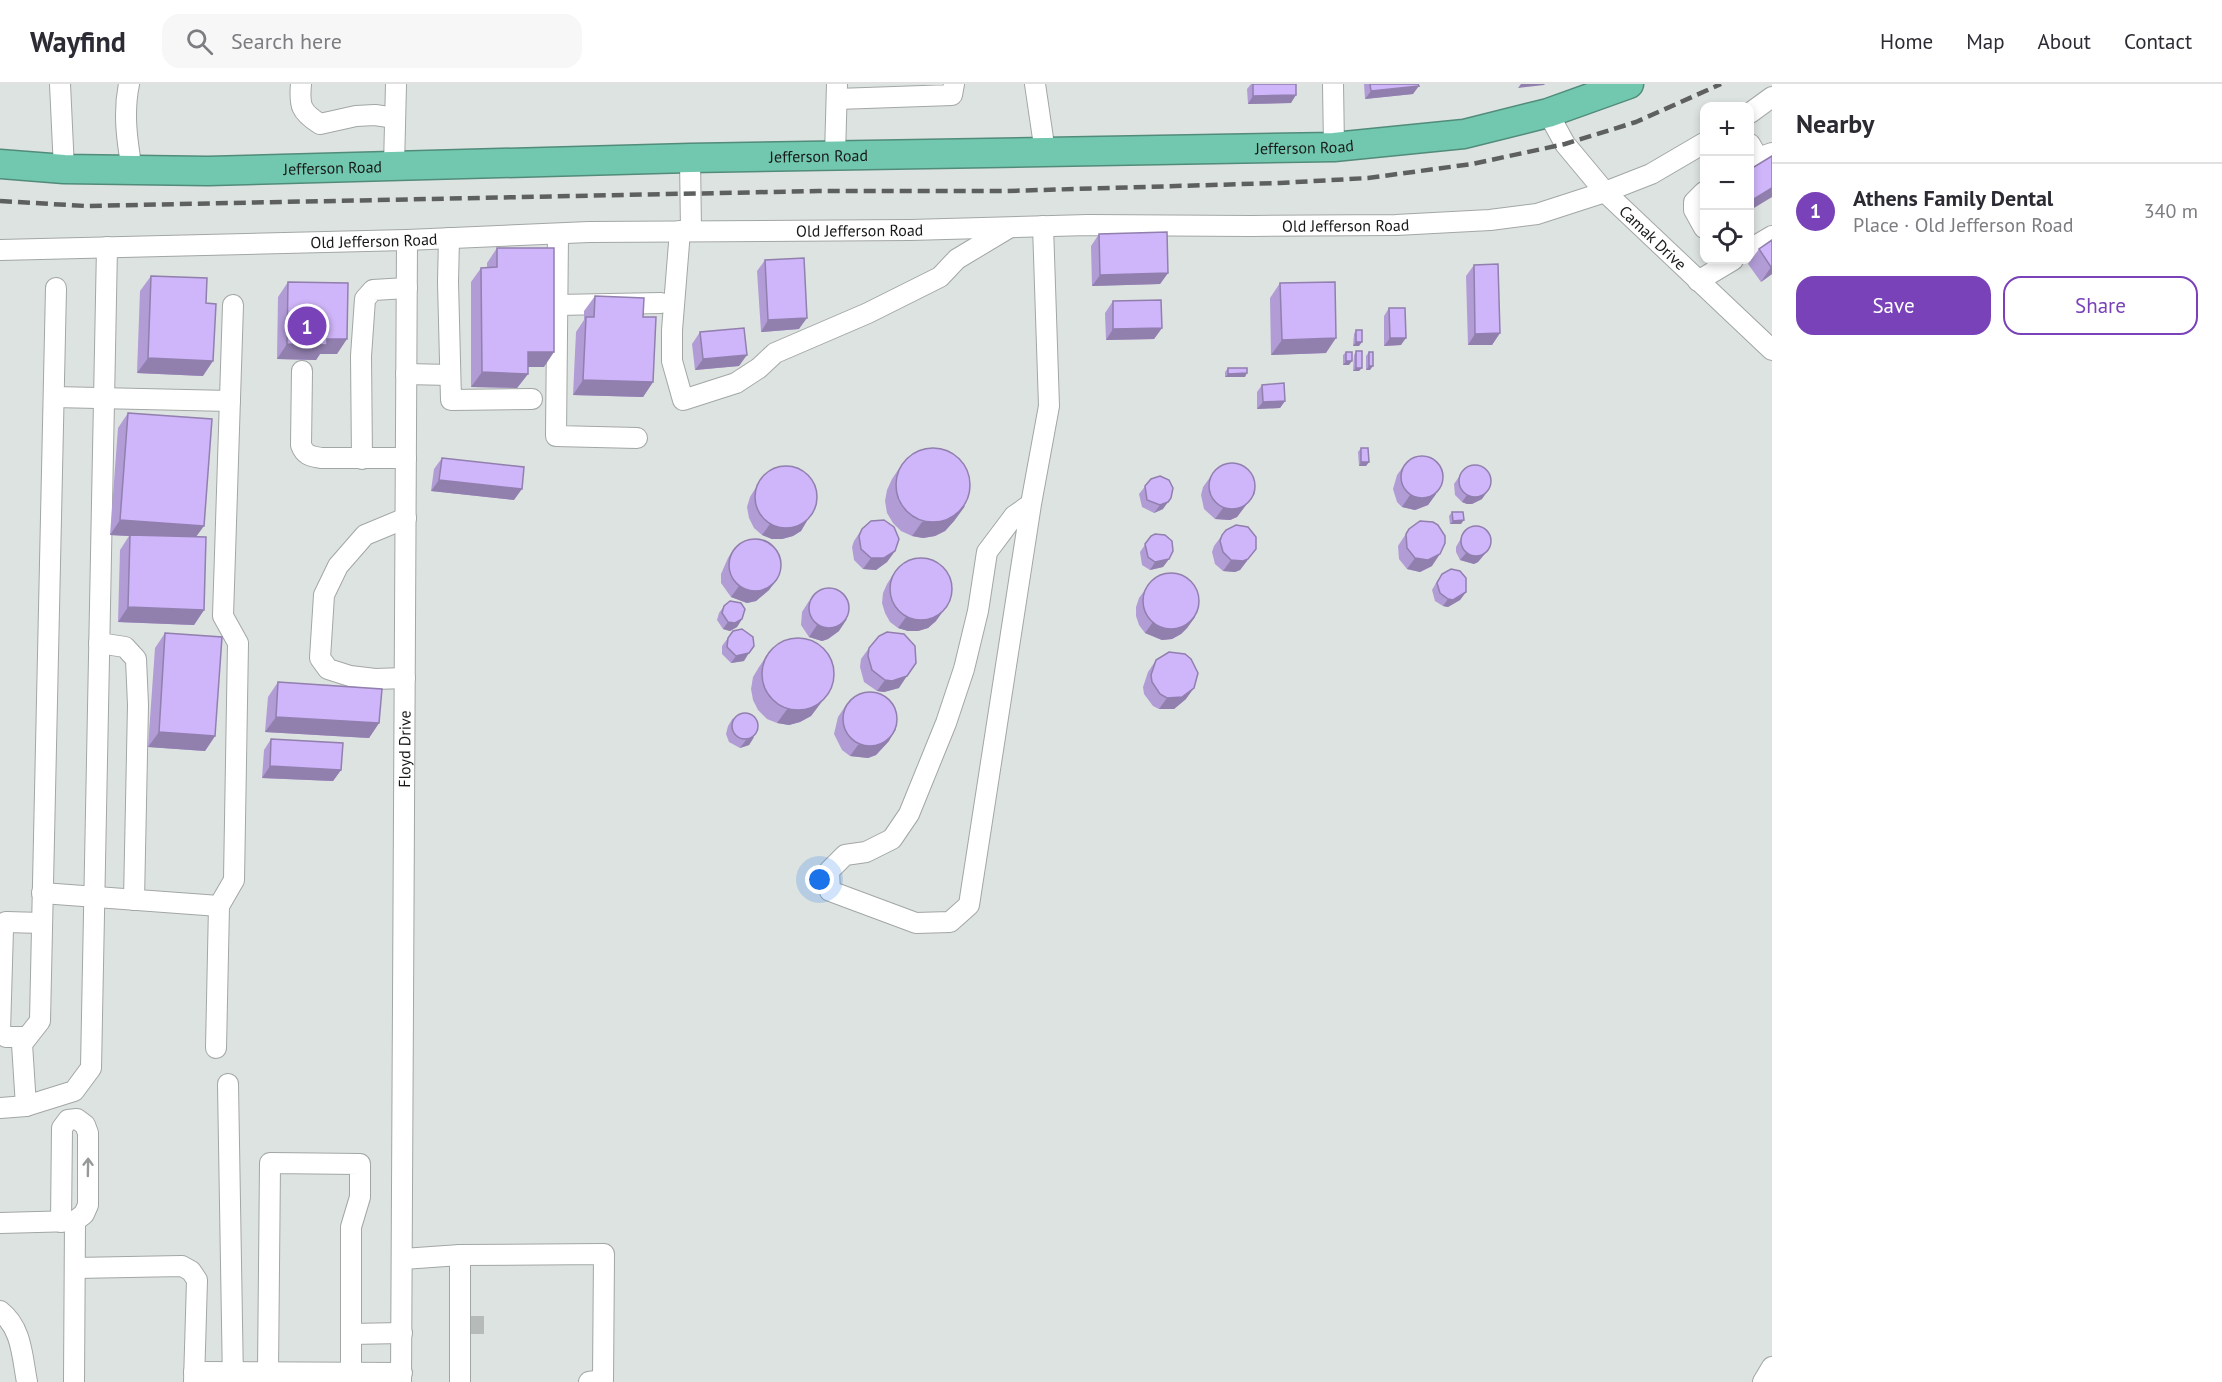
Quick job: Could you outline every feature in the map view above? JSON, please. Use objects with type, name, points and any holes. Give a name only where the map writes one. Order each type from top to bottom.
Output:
[{"type":"highway","name":"Jefferson Road","points":[[0,164],[64,169],[208,171],[690,158],[1334,147],[1464,134],[1548,113],[1629,84]]},
{"type":"street","points":[[60,84],[64,169]]},
{"type":"street","points":[[129,84],[126,100],[126,132],[132,170]]},
{"type":"street","points":[[301,84],[300,102],[307,116],[320,124],[356,116],[375,115],[395,118]]},
{"type":"street","points":[[394,166],[396,84]]},
{"type":"street","points":[[835,155],[837,91],[952,95],[954,84]]},
{"type":"street","points":[[1035,84],[1045,152]]},
{"type":"street","points":[[1333,84],[1334,147]]},
{"type":"street","points":[[1754,110],[1772,97]]},
{"type":"street","name":"Camak Drive","points":[[1548,113],[1565,144],[1605,192],[1772,350]]},
{"type":"street","name":"Old Jefferson Road","points":[[0,250],[686,231],[1043,226],[1307,226],[1490,220],[1537,214],[1605,192],[1652,174],[1700,145]]},
{"type":"street","points":[[690,158],[686,231],[672,330],[672,361],[684,400],[736,383],[759,368],[774,353],[868,314],[940,277],[957,259],[1012,227]]},
{"type":"street","points":[[1700,196],[1694,202],[1694,210],[1700,221]]},
{"type":"street","points":[[1031,504],[1014,516],[987,552],[978,611],[964,669],[946,723],[909,814],[892,839],[866,852],[844,855],[829,871],[830,891],[916,923],[950,922],[969,904],[1031,504],[1049,406],[1043,226]]},
{"type":"street","points":[[558,234],[556,436],[636,438]]},
{"type":"street","points":[[1754,246],[1772,236]]},
{"type":"street","points":[[449,238],[451,400],[532,399]]},
{"type":"street","name":"Floyd Drive","points":[[402,1378],[407,240]]},
{"type":"street","points":[[0,1108],[26,1106],[74,1091],[91,1068],[107,247]]},
{"type":"street","points":[[1698,281],[1723,264]]},
{"type":"street","points":[[26,1106],[22,1044],[40,1022],[56,288]]},
{"type":"street","points":[[362,459],[361,356],[365,299],[372,290],[407,288]]},
{"type":"street","points":[[556,305],[661,303]]},
{"type":"street","points":[[216,1048],[219,906],[234,880],[238,643],[223,616],[233,305]]},
{"type":"street","points":[[302,371],[301,445],[303,452],[321,458],[406,458]]},
{"type":"street","points":[[406,374],[450,375]]},
{"type":"street","points":[[54,397],[230,401]]},
{"type":"street","points":[[405,678],[375,680],[350,676],[328,669],[320,658],[324,595],[338,566],[365,535],[406,518]]},
{"type":"street","points":[[99,643],[124,647],[136,659],[138,705],[134,900]]},
{"type":"street","points":[[42,893],[219,906]]},
{"type":"street","points":[[27,1037],[6,1037],[0,1032],[3,929],[6,922],[42,923]]},
{"type":"street","points":[[228,1084],[233,1377]]},
{"type":"street","points":[[268,1372],[270,1162],[360,1164],[360,1197],[351,1227],[351,1373]]},
{"type":"street","points":[[0,1223],[68,1221],[75,1268],[74,1382]]},
{"type":"street","points":[[404,1259],[460,1255],[604,1254],[603,1380],[589,1382]]},
{"type":"street","points":[[460,1255],[460,1382]]},
{"type":"street","points":[[75,1268],[182,1266],[191,1271],[197,1280],[194,1377],[233,1377],[268,1372],[351,1373],[402,1378]]},
{"type":"street","points":[[460,1297],[474,1311],[474,1336],[460,1350]]},
{"type":"street","points":[[0,1311],[13,1322],[18,1334],[27,1382]]},
{"type":"street","points":[[351,1334],[402,1333]]},
{"type":"street","points":[[1763,1382],[1772,1367]]},
{"type":"building","points":[[1253,84],[1296,84],[1296,95],[1253,96]]},
{"type":"building","points":[[1370,84],[1418,84],[1419,86],[1371,91]]},
{"type":"building","points":[[1772,156],[1772,188],[1754,199],[1754,167]]},
{"type":"building","points":[[1167,232],[1168,273],[1100,275],[1099,234]]},
{"type":"building","points":[[1772,240],[1772,266],[1771,267],[1759,249]]},
{"type":"building","points":[[497,248],[554,248],[554,352],[528,352],[528,374],[482,372],[481,268],[497,267]]},
{"type":"building","points":[[804,258],[807,318],[768,320],[765,260]]},
{"type":"building","points":[[1498,264],[1500,333],[1475,334],[1474,265]]},
{"type":"building","points":[[151,276],[207,278],[206,303],[216,304],[213,361],[148,358]]},
{"type":"building","points":[[288,282],[348,283],[347,339],[327,339],[327,345],[287,344]]},
{"type":"building","points":[[1335,282],[1336,338],[1282,340],[1280,283]]},
{"type":"building","points":[[595,296],[644,298],[643,317],[656,317],[653,382],[583,380],[586,317],[594,317]]},
{"type":"building","points":[[1161,300],[1162,328],[1113,329],[1113,301]]},
{"type":"building","points":[[1389,308],[1405,308],[1406,338],[1390,338]]},
{"type":"building","points":[[744,328],[747,355],[703,359],[700,332]]},
{"type":"building","points":[[1356,330],[1362,330],[1362,342],[1356,342]]},
{"type":"building","points":[[1356,351],[1362,351],[1362,368],[1356,368]]},
{"type":"building","points":[[1346,352],[1352,352],[1352,361],[1346,361]]},
{"type":"building","points":[[1369,352],[1373,352],[1373,366],[1369,366]]},
{"type":"building","points":[[1228,368],[1247,368],[1247,373],[1228,374]]},
{"type":"building","points":[[1284,383],[1285,401],[1263,402],[1262,385]]},
{"type":"building","points":[[128,413],[212,419],[204,526],[120,520]]},
{"type":"building","points":[[926,448],[940,448],[954,454],[964,464],[970,478],[968,499],[954,516],[940,522],[926,522],[912,516],[902,506],[896,492],[896,478],[902,464],[912,454]]},
{"type":"building","points":[[1361,448],[1368,448],[1369,462],[1361,462]]},
{"type":"building","points":[[1422,456],[1430,457],[1437,462],[1442,469],[1442,485],[1437,492],[1430,497],[1422,498],[1414,497],[1407,492],[1402,485],[1401,477],[1402,469],[1407,462],[1414,457]]},
{"type":"building","points":[[442,458],[524,467],[522,489],[439,480]]},
{"type":"building","points":[[1232,463],[1248,470],[1255,486],[1248,502],[1232,509],[1216,502],[1209,486],[1216,470]]},
{"type":"building","points":[[1475,465],[1486,470],[1491,481],[1486,492],[1475,497],[1464,492],[1459,481],[1464,470]]},
{"type":"building","points":[[786,466],[803,471],[808,475],[812,480],[817,497],[812,514],[808,519],[803,523],[786,528],[769,523],[764,519],[760,514],[755,497],[760,480],[764,475],[769,471]]},
{"type":"building","points":[[1160,476],[1169,480],[1173,488],[1168,502],[1160,505],[1147,500],[1145,486],[1151,479]]},
{"type":"building","points":[[1452,512],[1463,512],[1464,520],[1453,521]]},
{"type":"building","points":[[884,520],[894,527],[899,539],[895,551],[884,558],[871,558],[861,549],[859,536],[862,529],[871,521]]},
{"type":"building","points":[[1420,521],[1433,522],[1438,525],[1445,536],[1445,543],[1440,554],[1428,560],[1415,558],[1407,548],[1406,534]]},
{"type":"building","points":[[1236,525],[1248,527],[1256,537],[1256,549],[1248,559],[1243,561],[1231,560],[1223,552],[1220,541],[1226,530]]},
{"type":"building","points":[[1476,526],[1486,531],[1491,541],[1486,551],[1476,556],[1466,551],[1461,541],[1466,531]]},
{"type":"building","points":[[1155,534],[1165,535],[1172,541],[1173,551],[1169,559],[1155,562],[1148,557],[1145,544]]},
{"type":"building","points":[[130,535],[206,537],[204,610],[128,607]]},
{"type":"building","points":[[755,539],[765,541],[773,547],[779,555],[781,565],[779,575],[773,583],[765,589],[755,591],[745,589],[737,583],[731,575],[729,565],[731,555],[737,547],[745,541]]},
{"type":"building","points":[[921,558],[933,560],[943,567],[950,577],[952,589],[950,601],[943,611],[933,618],[921,620],[909,618],[899,611],[892,601],[890,589],[892,577],[899,567],[909,560]]},
{"type":"building","points":[[1451,569],[1460,571],[1466,578],[1466,592],[1453,600],[1440,593],[1437,583],[1442,574]]},
{"type":"building","points":[[1171,573],[1182,575],[1191,581],[1197,590],[1199,601],[1197,612],[1191,621],[1182,627],[1171,629],[1160,627],[1151,621],[1145,612],[1143,601],[1145,590],[1151,581],[1160,575]]},
{"type":"building","points":[[829,588],[837,589],[843,594],[848,600],[848,616],[843,622],[837,627],[829,628],[821,627],[815,622],[810,616],[809,608],[810,600],[815,594],[821,589]]},
{"type":"building","points":[[730,601],[741,603],[745,609],[742,619],[735,623],[728,622],[722,613],[724,606]]},
{"type":"building","points":[[742,629],[753,637],[754,646],[749,653],[736,656],[727,647],[728,638],[733,631]]},
{"type":"building","points":[[887,632],[904,634],[915,646],[916,663],[907,676],[892,681],[885,680],[872,670],[868,656],[869,648],[879,636]]},
{"type":"building","points":[[165,633],[222,637],[215,736],[159,732]]},
{"type":"building","points":[[798,638],[818,644],[828,654],[834,674],[828,694],[818,704],[798,710],[778,704],[768,694],[762,674],[768,654],[778,644]]},
{"type":"building","points":[[1169,652],[1185,654],[1191,659],[1198,673],[1194,688],[1182,697],[1167,698],[1160,694],[1152,682],[1151,675],[1156,660]]},
{"type":"building","points":[[278,682],[382,689],[379,723],[276,717]]},
{"type":"building","points":[[865,692],[875,692],[885,696],[893,704],[897,719],[893,734],[885,742],[875,746],[865,746],[855,742],[847,734],[843,724],[843,714],[847,704],[855,696]]},
{"type":"building","points":[[745,713],[755,716],[758,726],[755,736],[745,739],[735,736],[732,726],[735,716]]},
{"type":"building","points":[[271,739],[343,743],[341,770],[270,766]]},
{"type":"tunnel","points":[[474,1316],[474,1334]]},
{"type":"railway","points":[[0,201],[86,206],[818,191],[1006,191],[1280,183],[1368,178],[1472,164],[1565,144],[1636,122],[1721,84]]},
{"type":"place","name":"Athens Family Dental","points":[[307,326]]}]
